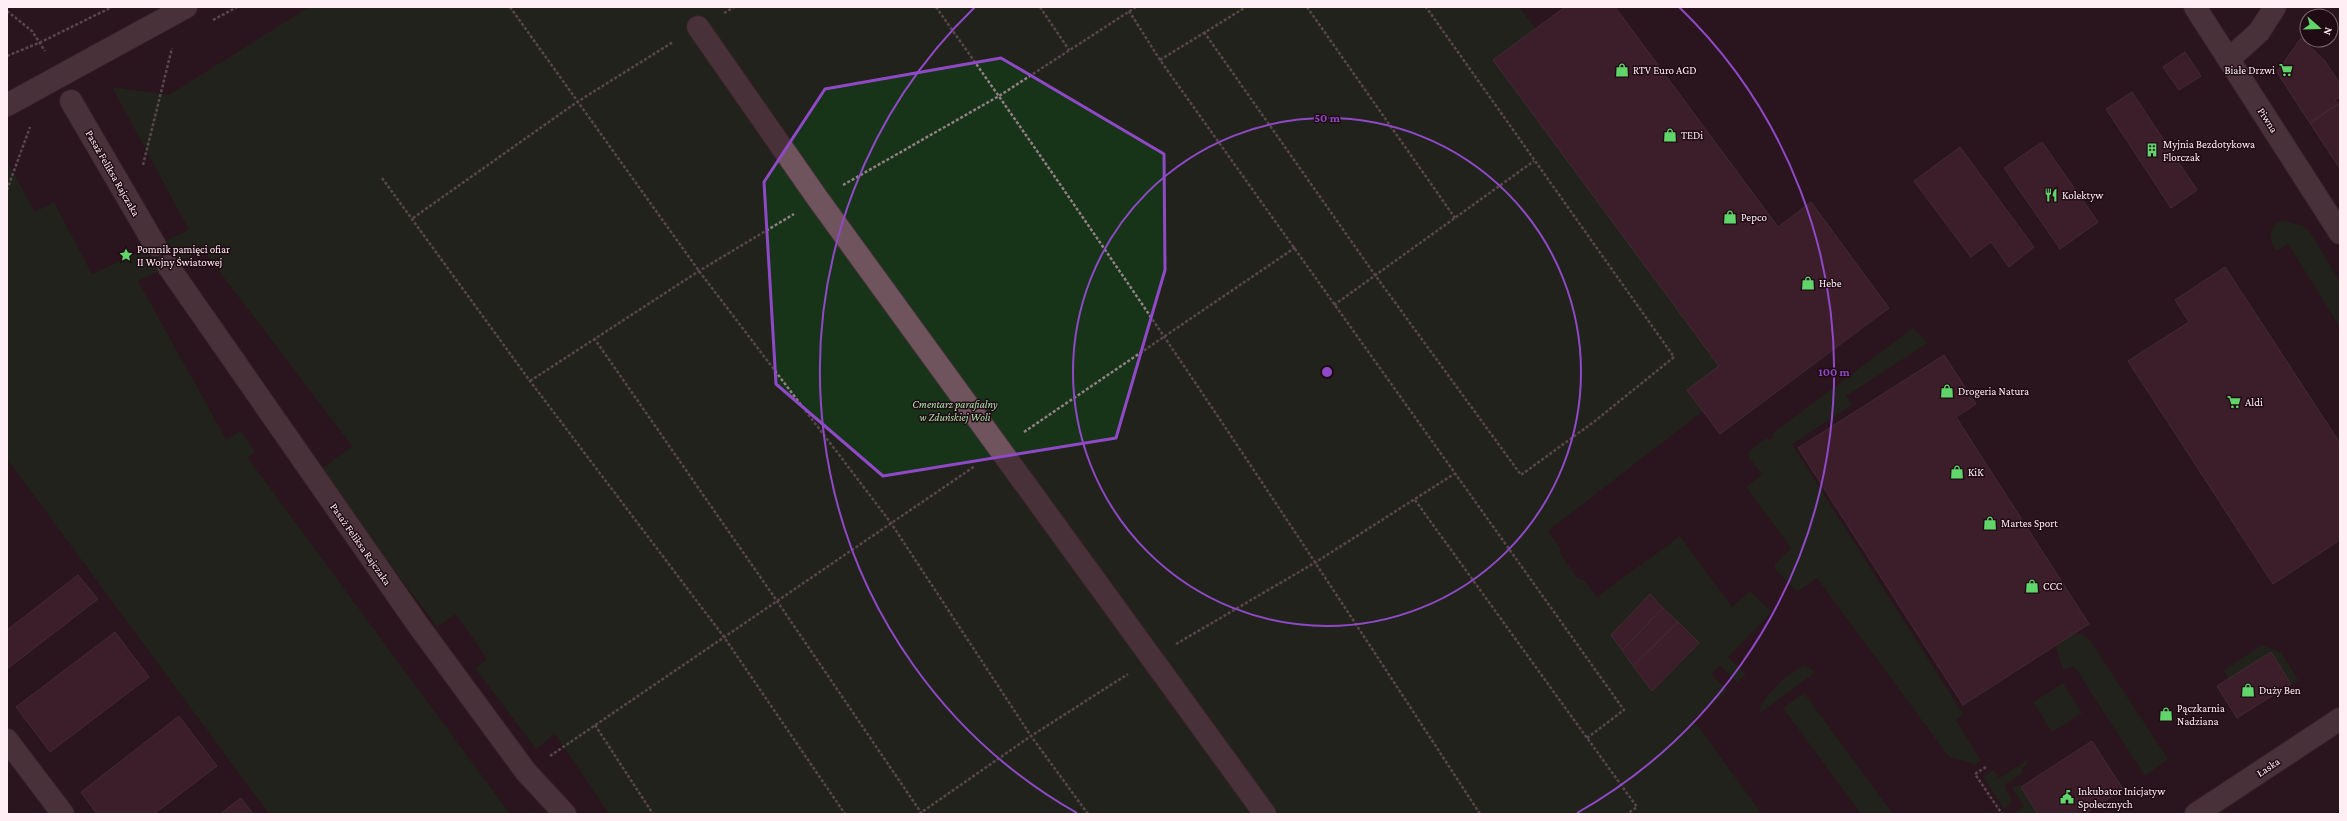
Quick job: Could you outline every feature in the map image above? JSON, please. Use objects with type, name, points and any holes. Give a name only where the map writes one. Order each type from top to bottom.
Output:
[{"type":"street","points":[[7,105],[186,7]]},
{"type":"street","name":"Piwna","points":[[2195,7],[2340,233]]},
{"type":"street","points":[[2229,58],[2258,32],[2275,7]]},
{"type":"street","points":[[698,27],[818,199],[1001,448],[1265,814]]},
{"type":"street","name":"Pasaż Feliksa Rajczaka","points":[[71,101],[155,245]]},
{"type":"street","name":"Pasaż Feliksa Rajczaka","points":[[168,266],[418,625],[526,772],[565,814]]},
{"type":"street","name":"Łaska","points":[[2196,814],[2340,719]]},
{"type":"street","points":[[7,740],[63,814]]},
{"type":"path","points":[[7,56],[41,42],[112,7]]},
{"type":"path","points":[[510,7],[698,271],[891,523],[1031,736],[1088,814]]},
{"type":"path","points":[[413,218],[577,102],[698,27],[734,7]]},
{"type":"path","points":[[936,7],[1163,336],[1316,562],[1480,814]]},
{"type":"path","points":[[1040,7],[1069,50]]},
{"type":"path","points":[[1160,60],[1246,7]]},
{"type":"path","points":[[1308,7],[1455,218]]},
{"type":"path","points":[[1204,32],[1375,275],[1521,475],[1595,421],[1674,357],[1426,7]]},
{"type":"path","points":[[1129,12],[1160,60],[1296,247],[1334,305],[1624,710],[1587,738]]},
{"type":"path","points":[[132,206],[173,42]]},
{"type":"path","points":[[7,190],[31,123]]},
{"type":"path","points":[[1334,305],[1534,161]]},
{"type":"path","points":[[382,178],[413,218],[530,382],[724,637],[845,814]]},
{"type":"path","points":[[526,772],[1163,336],[1296,247]]},
{"type":"path","points":[[594,338],[777,600],[920,814],[1031,736],[1153,658],[1316,562],[1454,474]]},
{"type":"path","points":[[1415,500],[1637,807],[1627,814]]},
{"type":"path","points":[[595,725],[653,814]]},
{"type":"path","points":[[1986,767],[1975,774],[2002,814]]},
{"type":"highlighted area","points":[[1001,58],[1164,154],[1165,270],[1116,438],[883,476],[776,384],[764,182],[825,89]]},
{"type":"green space","name":"Cmentarz parafialny w Zduńskiej Woli","points":[[309,7],[1519,7],[1536,29],[1493,60],[1719,366],[1703,411],[1548,531],[1560,547],[1560,553],[1578,579],[1584,580],[1597,597],[1680,536],[1732,607],[1750,591],[1772,612],[1728,657],[1746,674],[1737,682],[1720,665],[1712,674],[1728,691],[1693,719],[1762,814],[609,814],[555,734],[536,749],[475,668],[487,659],[456,614],[437,627],[320,470],[352,446],[203,250],[138,281],[226,439],[241,431],[255,452],[248,458],[510,814],[269,814],[7,459],[7,161],[35,212],[54,202],[92,274],[189,230],[112,87],[169,95]],"holes":[[[1650,594],[1699,643],[1652,691],[1661,704],[1611,635]]]},
{"type":"green space","points":[[2284,221],[2302,226],[2310,232],[2340,282],[2340,327],[2288,244],[2276,251],[2271,240],[2272,228],[2278,222]]},
{"type":"green space","points":[[1913,328],[1928,343],[1846,396],[1852,405],[1792,444],[1963,714],[1956,720],[1981,761],[1975,764],[1949,757],[1817,578],[1797,592],[1775,569],[1775,564],[1791,548],[1746,487],[1762,475],[1748,456],[1749,451],[1767,438],[1770,440],[1774,436],[1772,434]]},
{"type":"green space","points":[[2074,634],[2082,634],[2089,639],[2168,759],[2145,776],[2074,666],[2063,670],[2056,646]]},
{"type":"green space","points":[[2262,645],[2282,653],[2298,680],[2291,684],[2271,652],[2229,679],[2223,671]]},
{"type":"green space","points":[[1805,666],[1816,672],[1759,714],[1760,708],[1770,693],[1784,679],[1799,668]]},
{"type":"green space","points":[[2063,683],[2082,713],[2052,732],[2033,702]]},
{"type":"green space","points":[[1804,693],[1893,814],[1861,814],[1783,708]]},
{"type":"green space","points":[[2027,760],[2028,762],[2022,770],[2023,773],[2004,786],[2013,802],[2004,809],[1983,777],[1994,770],[1999,778]]},
{"type":"green space","points":[[2019,784],[2038,814],[2013,814],[2024,806],[2012,788]]},
{"type":"building","points":[[1565,7],[1615,7],[1778,227],[1811,202],[1889,308],[1720,434],[1687,390],[1719,366],[1493,60]]},
{"type":"building","points":[[2299,41],[2299,48],[2311,48],[2325,61],[2340,84],[2340,97],[2335,100],[2338,104],[2310,123],[2277,72]]},
{"type":"building","points":[[2185,52],[2201,76],[2179,90],[2163,67]]},
{"type":"building","name":"Myjnia Bezdotykowa Florczak","points":[[2132,92],[2197,190],[2171,208],[2106,109]]},
{"type":"building","points":[[2340,103],[2340,169],[2310,123]]},
{"type":"building","name":"Kolektyw","points":[[2042,142],[2098,222],[2060,249],[2004,168]]},
{"type":"building","points":[[1960,147],[2034,247],[2009,267],[1991,242],[1971,257],[1914,181]]},
{"type":"building","name":"Aldi","points":[[2225,267],[2340,443],[2340,540],[2273,584],[2128,361],[2189,322],[2175,300]]},
{"type":"building","points":[[1944,355],[1976,404],[1956,417],[2089,624],[1963,705],[1798,448]]},
{"type":"building","points":[[78,575],[98,599],[7,669],[7,630]]},
{"type":"building","points":[[1650,594],[1663,608],[1622,650],[1611,635]]},
{"type":"building","points":[[1663,608],[1678,622],[1633,666],[1622,650]]},
{"type":"building","points":[[1678,622],[1699,643],[1652,691],[1633,666]]},
{"type":"building","points":[[115,632],[149,677],[50,752],[16,707]]},
{"type":"building","points":[[2271,652],[2291,684],[2237,718],[2217,686]]},
{"type":"building","points":[[179,716],[217,766],[154,814],[97,814],[81,792]]},
{"type":"building","points":[[2092,741],[2123,789],[2085,814],[2038,814],[2021,787]]},
{"type":"building","points":[[241,798],[253,814],[220,814]]},
{"type":"place","name":"RTV Euro AGD","points":[[1622,70]]},
{"type":"place","name":"Białe Drzwi","points":[[2286,70]]},
{"type":"place","name":"TEDi","points":[[1670,135]]},
{"type":"place","name":"Myjnia Bezdotykowa Florczak","points":[[2152,150]]},
{"type":"place","name":"Kolektyw","points":[[2051,195]]},
{"type":"place","name":"Pepco","points":[[1730,217]]},
{"type":"place","name":"Pomnik pamięci ofiar II Wojny Światowej","points":[[126,255]]},
{"type":"place","name":"Hebe","points":[[1808,283]]},
{"type":"place","name":"Drogeria Natura","points":[[1947,391]]},
{"type":"place","name":"Aldi","points":[[2234,402]]},
{"type":"place","name":"KiK","points":[[1957,472]]},
{"type":"place","name":"Martes Sport","points":[[1990,523]]},
{"type":"place","name":"CCC","points":[[2032,586]]},
{"type":"place","name":"Duży Ben","points":[[2248,690]]},
{"type":"place","name":"Pączkarnia Nadziana","points":[[2166,714]]},
{"type":"place","name":"Inkubator Inicjatyw Społecznych","points":[[2067,797]]}]
